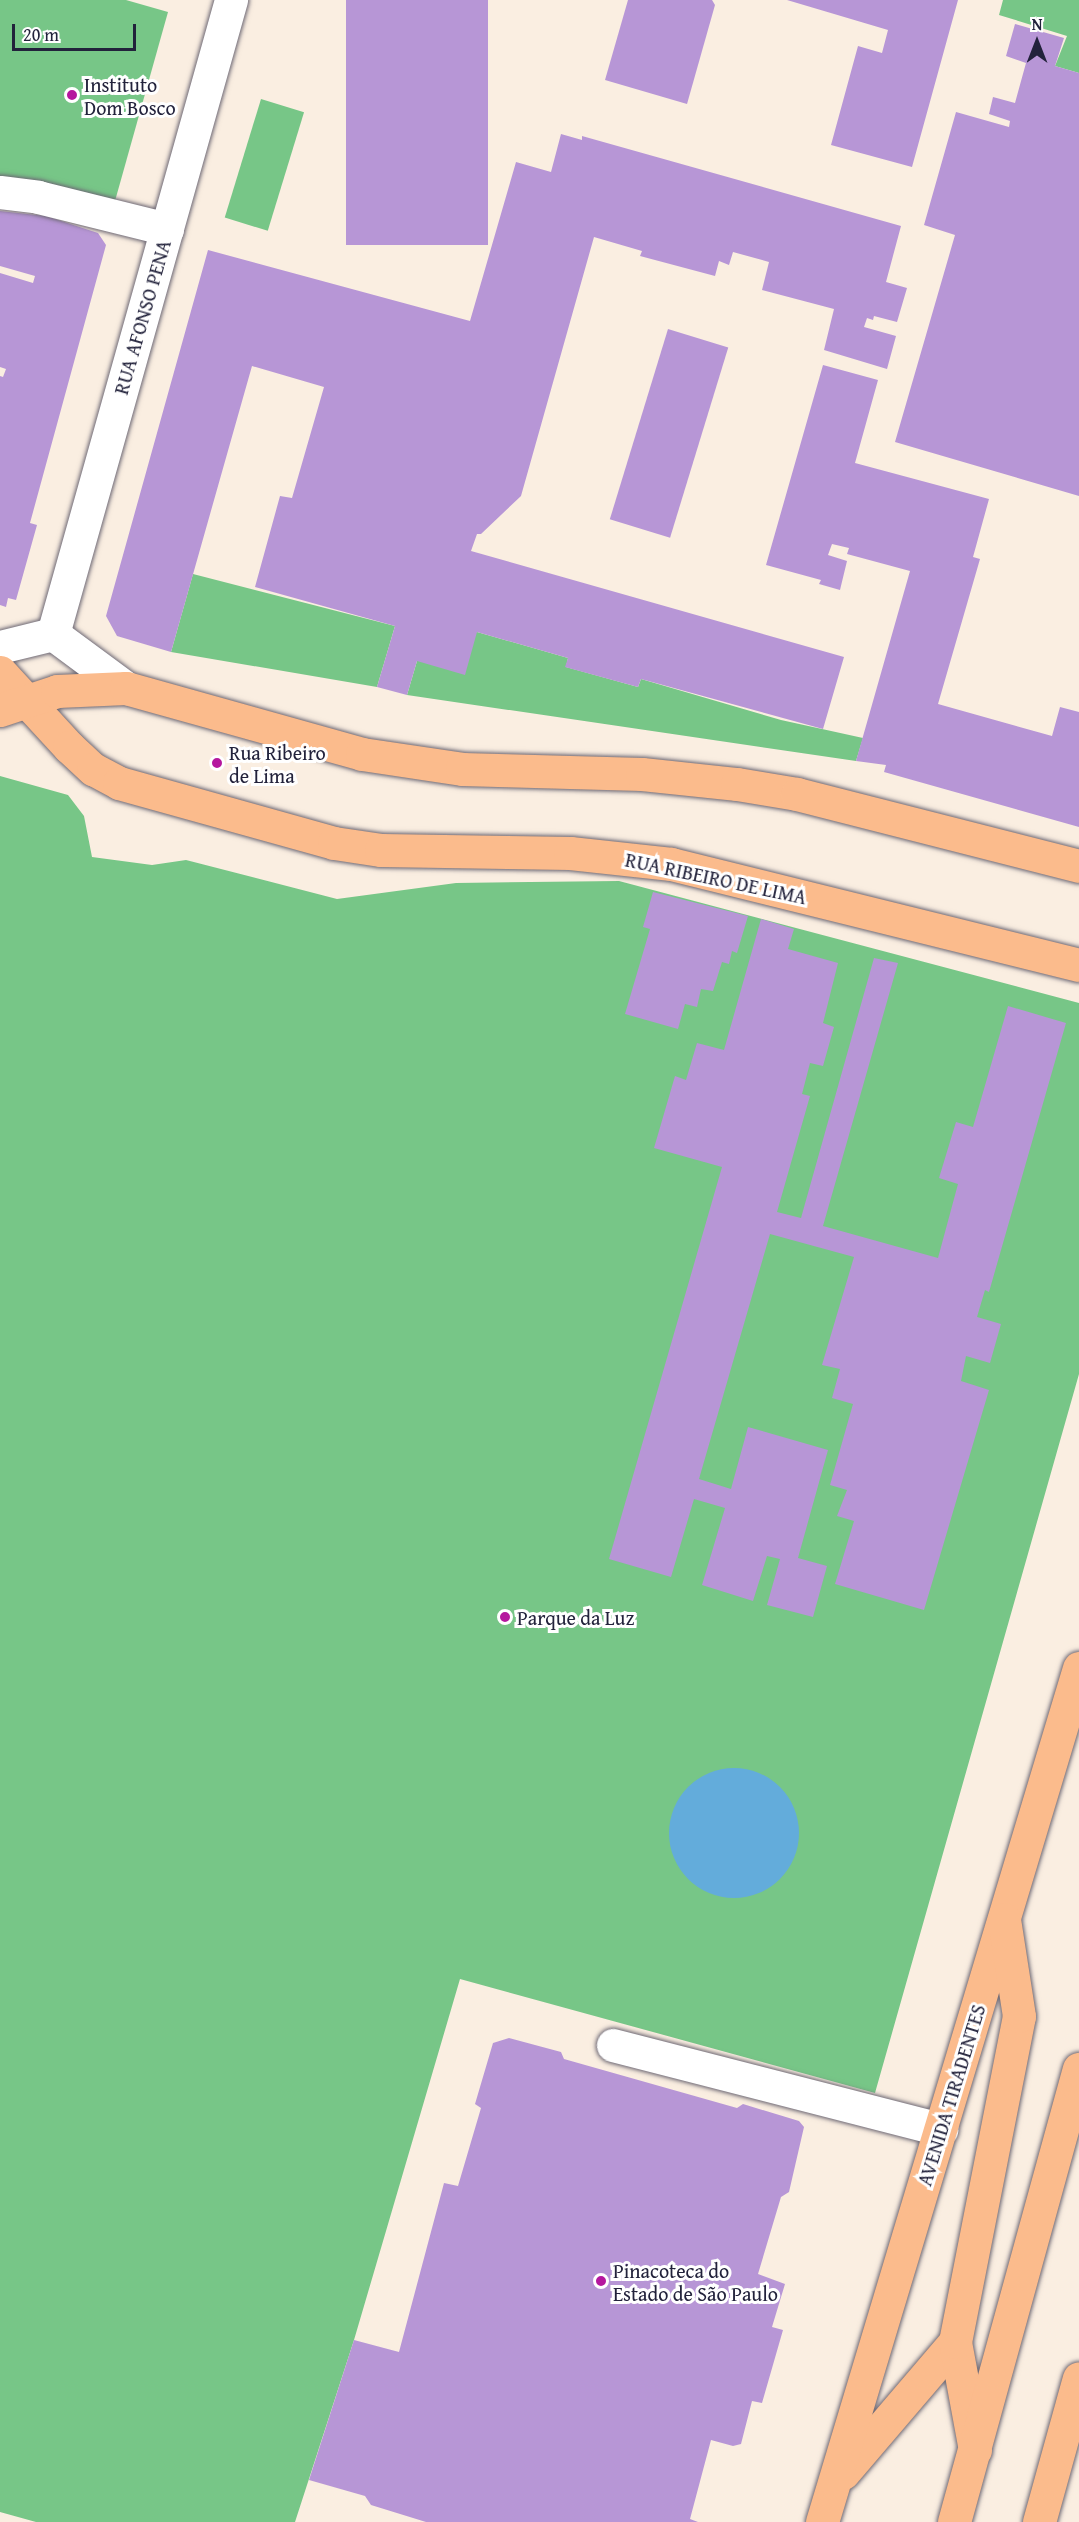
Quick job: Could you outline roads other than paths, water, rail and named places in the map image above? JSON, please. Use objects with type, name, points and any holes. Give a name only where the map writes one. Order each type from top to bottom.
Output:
[{"type":"main road","name":"RUA RIBEIRO DE LIMA","points":[[0,672],[13,705],[93,769],[119,783],[334,843],[381,850],[570,853],[671,864],[1079,965]]},
{"type":"main road","points":[[13,705],[90,687],[126,688],[362,754],[462,769],[642,774],[747,786],[797,794],[1079,866]]},
{"type":"main road","name":"AVENIDA TIRADENTES","points":[[822,2522],[1079,1668]]},
{"type":"main road","points":[[975,2450],[955,2342],[1018,2016],[1004,1919]]},
{"type":"main road","points":[[954,2522],[1079,2069]]},
{"type":"main road","points":[[834,2483],[955,2342]]},
{"type":"main road","points":[[1039,2522],[1079,2379]]},
{"type":"street","name":"RUA AFONSO PENA","points":[[53,634],[231,0]]},
{"type":"street","points":[[0,192],[38,197],[167,229]]},
{"type":"street","points":[[0,647],[53,634],[126,688]]},
{"type":"street","points":[[614,2045],[941,2129]]},
{"type":"water","points":[[734,1768],[759,1773],[780,1787],[794,1808],[799,1833],[794,1858],[780,1879],[759,1893],[734,1898],[709,1893],[688,1879],[674,1858],[669,1833],[674,1808],[688,1787],[709,1773]]},
{"type":"place","name":"Instituto Dom Bosco","points":[[72,95]]},
{"type":"place","name":"Rua Ribeiro de Lima","points":[[217,763]]},
{"type":"place","name":"Parque da Luz","points":[[505,1617]]},
{"type":"place","name":"Pinacoteca do Estado de São Paulo","points":[[601,2281]]}]
